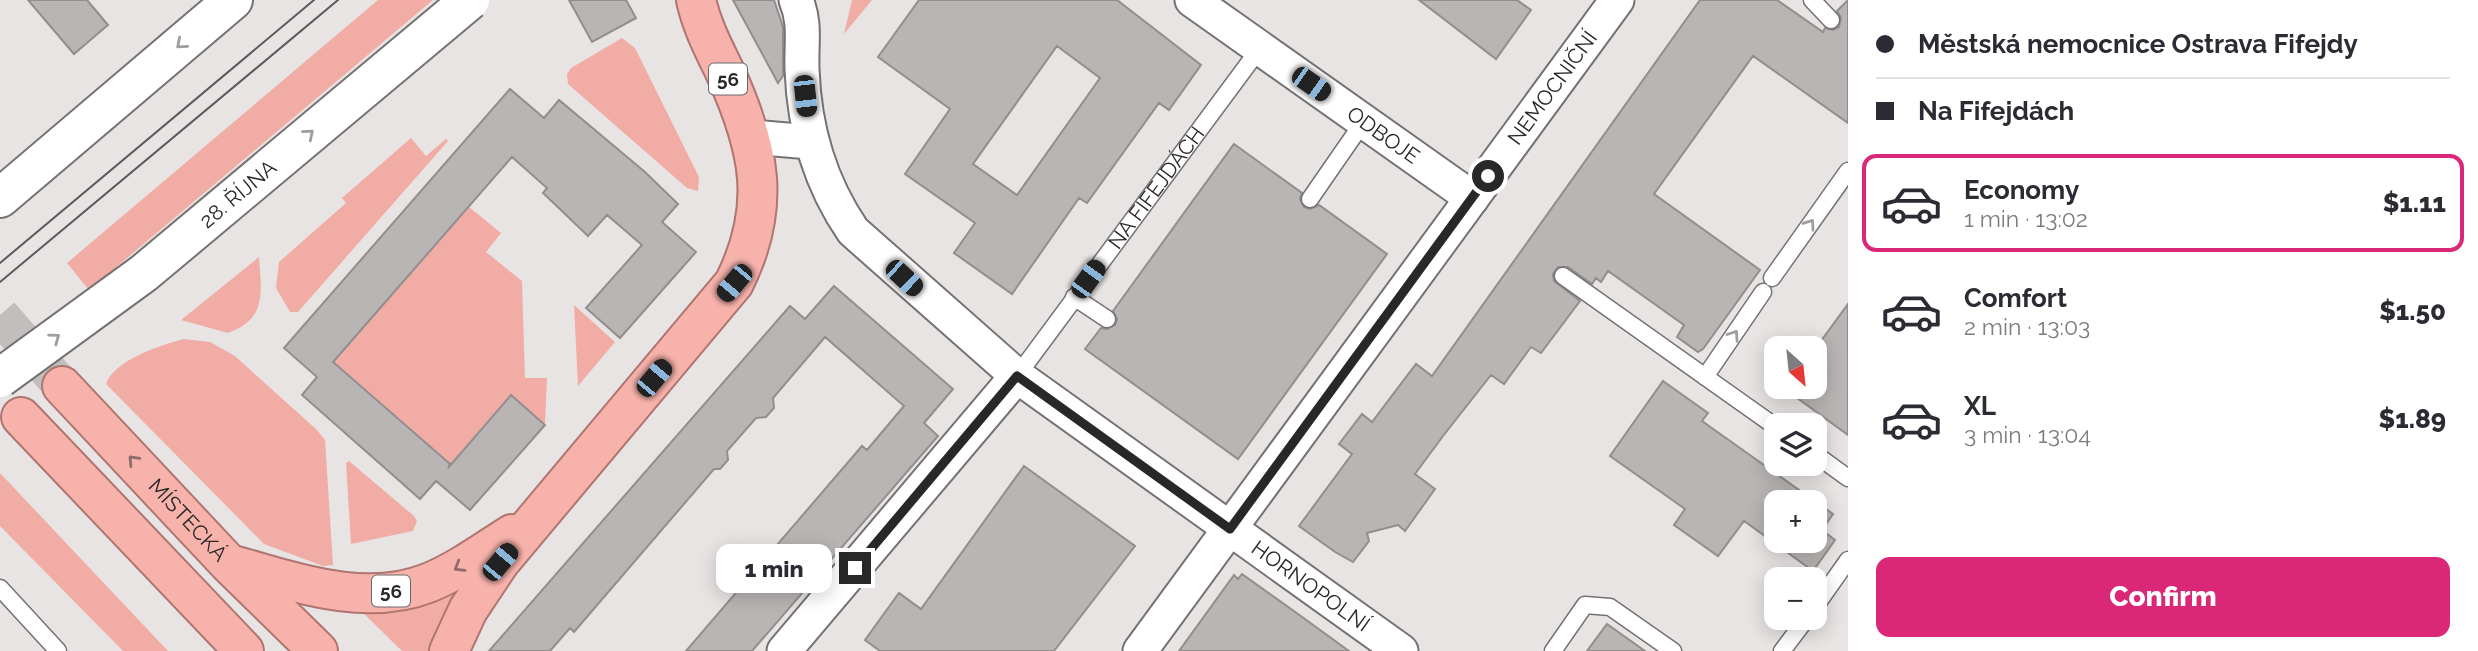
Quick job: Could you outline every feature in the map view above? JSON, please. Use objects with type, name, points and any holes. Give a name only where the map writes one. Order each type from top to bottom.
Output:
[{"type":"highway","name":"56","points":[[449,651],[468,610],[500,562],[734,283],[747,256],[755,225],[759,188],[751,137],[743,111],[690,8]]},
{"type":"highway","name":"MÍSTECKÁ","points":[[62,386],[229,564],[318,651]]},
{"type":"highway","points":[[212,651],[27,424],[244,651]]},
{"type":"highway","name":"56","points":[[229,564],[333,590],[401,590],[442,577],[537,518]]},
{"type":"street","points":[[0,198],[233,0]]},
{"type":"street","name":"28. ŘÍJNA","points":[[0,378],[144,273],[470,0]]},
{"type":"street","name":"ODBOJE","points":[[1192,0],[1472,198]]},
{"type":"street","name":"NEMOCNIČNÍ","points":[[1140,651],[1617,0]]},
{"type":"street","name":"HORNOPOLNÍ","points":[[802,5],[802,69],[810,142],[840,212],[853,232],[1017,376],[1401,651]]},
{"type":"street","points":[[751,137],[810,142]]},
{"type":"street","name":"NA FIFEJDÁCH","points":[[784,651],[1017,376]]},
{"type":"lane","points":[[1812,0],[1832,20]]},
{"type":"lane","name":"NA FIFEJDÁCH","points":[[1017,376],[1260,48]]},
{"type":"lane","points":[[1310,199],[1364,121]]},
{"type":"lane","points":[[1772,278],[1848,171]]},
{"type":"lane","points":[[1563,276],[1764,419]]},
{"type":"lane","points":[[1705,377],[1763,292]]},
{"type":"lane","points":[[1074,297],[1107,320]]},
{"type":"lane","points":[[1827,463],[1848,478]]},
{"type":"lane","points":[[1827,590],[1848,560]]},
{"type":"lane","points":[[0,588],[58,651]]},
{"type":"lane","points":[[1553,651],[1585,605],[1610,607],[1673,651]]},
{"type":"lane","points":[[1782,651],[1798,630]]},
{"type":"shaded area","points":[[378,0],[433,0],[89,290],[67,263]]},
{"type":"shaded area","points":[[852,0],[872,0],[844,34]]},
{"type":"shaded area","points":[[622,38],[635,48],[699,177],[698,191],[687,188],[568,84],[567,74],[571,68]]},
{"type":"shaded area","points":[[411,138],[426,156],[446,139],[448,141],[298,312],[290,312],[276,288],[279,262],[346,203],[342,198]]},
{"type":"shaded area","points":[[469,207],[501,233],[486,252],[522,281],[525,378],[547,378],[545,425],[510,395],[450,465],[331,361]]},
{"type":"shaded area","points":[[259,257],[261,292],[256,312],[250,320],[228,333],[181,320]]},
{"type":"shaded area","points":[[574,305],[615,342],[578,386]]},
{"type":"shaded area","points":[[184,339],[210,342],[235,356],[325,440],[333,565],[323,566],[264,544],[106,384],[111,375],[128,361]]},
{"type":"shaded area","points":[[349,461],[414,516],[417,521],[413,531],[351,544],[346,463]]},
{"type":"shaded area","points":[[0,473],[168,651],[123,651],[0,526]]},
{"type":"shaded area","points":[[473,572],[432,651],[402,651],[356,606]]},
{"type":"building","points":[[28,0],[87,0],[108,25],[74,54]]},
{"type":"building","points":[[569,0],[626,0],[636,18],[592,42]]},
{"type":"building","points":[[733,0],[774,0],[783,27],[783,76],[778,83]]},
{"type":"building","points":[[919,0],[1117,0],[1201,65],[1169,110],[1159,103],[1087,203],[1079,198],[1012,294],[954,253],[975,223],[905,174],[950,109],[878,57]],"holes":[[[1057,46],[1100,78],[1017,195],[973,164]]]},
{"type":"building","points":[[1419,0],[1517,0],[1531,10],[1496,59]]},
{"type":"building","points":[[1700,0],[1777,0],[1823,32],[1825,28],[1833,30],[1839,27],[1841,18],[1837,11],[1848,0],[1848,123],[1753,56],[1654,194],[1760,270],[1703,349],[1698,352],[1677,337],[1684,325],[1608,271],[1601,282],[1596,278],[1592,284],[1568,267],[1558,267],[1553,274],[1554,281],[1580,301],[1541,353],[1531,347],[1504,384],[1491,375],[1443,436],[1415,474],[1435,489],[1405,531],[1398,525],[1367,533],[1369,541],[1353,562],[1335,552],[1299,526],[1352,454],[1339,444],[1362,414],[1372,422],[1416,364],[1432,376]]},
{"type":"building","points":[[510,89],[544,118],[559,100],[645,172],[678,204],[662,222],[696,252],[620,338],[586,308],[642,245],[607,215],[588,236],[543,193],[547,188],[512,157],[333,362],[450,464],[448,468],[511,395],[545,425],[470,510],[436,481],[420,499],[302,395],[317,377],[284,348]]},
{"type":"building","points":[[1234,144],[1302,193],[1300,199],[1304,207],[1310,209],[1319,205],[1387,254],[1238,459],[1085,349],[1101,328],[1107,329],[1115,325],[1117,319],[1113,311]]},
{"type":"building","points":[[834,286],[953,389],[924,423],[938,436],[752,651],[686,651],[862,446],[867,450],[904,406],[825,337],[773,398],[774,408],[766,417],[756,418],[727,451],[728,460],[720,469],[714,469],[574,632],[570,628],[550,651],[489,651],[790,306],[805,319]]},
{"type":"building","points":[[1848,304],[1848,435],[1827,420],[1827,413],[1818,413],[1798,399],[1827,399],[1827,336],[1825,336]]},
{"type":"building","points":[[1663,381],[1708,413],[1702,421],[1764,465],[1764,476],[1779,476],[1799,490],[1764,490],[1764,535],[1744,521],[1718,556],[1674,525],[1685,509],[1610,456]]},
{"type":"building","points":[[1024,466],[1135,546],[1054,651],[880,651],[865,640],[899,593],[921,609]]},
{"type":"building","points":[[1827,510],[1833,514],[1827,523]]},
{"type":"building","points":[[1827,534],[1835,540],[1827,551]]},
{"type":"building","points":[[1788,553],[1826,553],[1816,567],[1807,567]]},
{"type":"building","points":[[1242,574],[1349,651],[1179,651],[1234,575],[1238,579]]},
{"type":"building","points":[[1607,624],[1645,651],[1587,651]]},
{"type":"tunnel","points":[[0,315],[62,386]]},
{"type":"tram line","points":[[0,263],[314,0]]},
{"type":"tram line","points":[[0,282],[338,0]]},
{"type":"route","points":[[855,568],[1017,376],[1230,529],[1488,176]]}]
